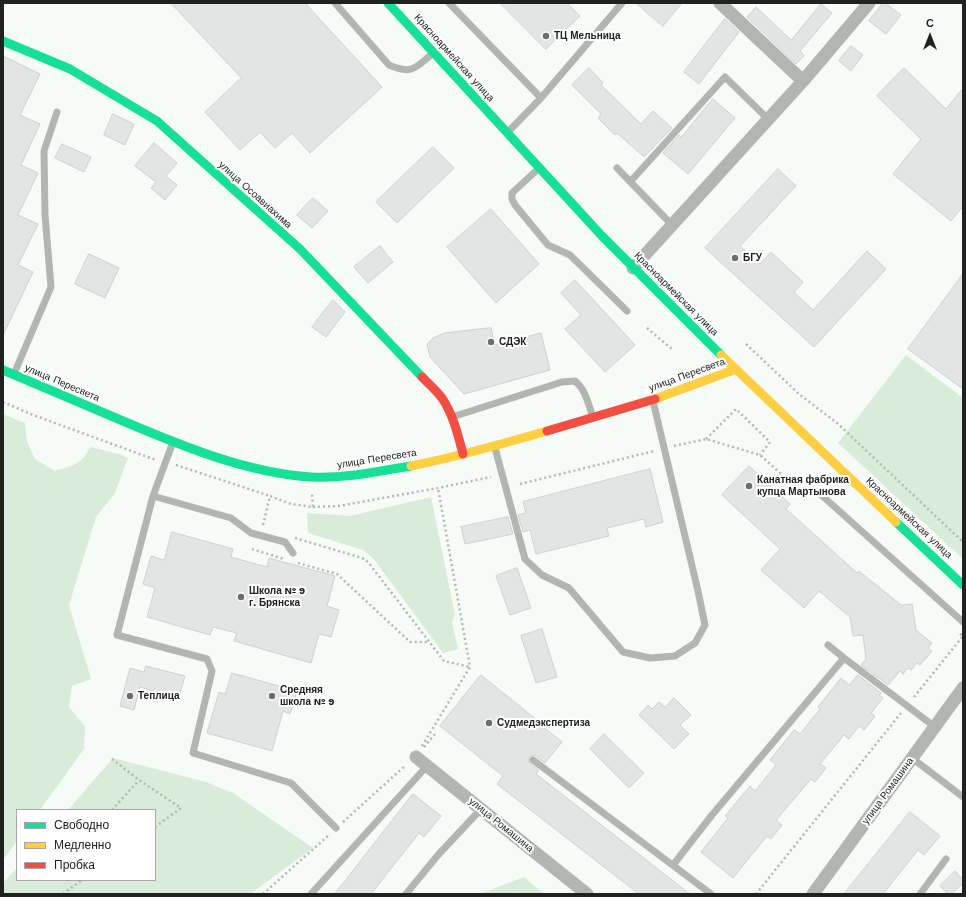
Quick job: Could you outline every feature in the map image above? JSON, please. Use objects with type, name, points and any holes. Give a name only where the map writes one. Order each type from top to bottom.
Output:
[{"type":"main road","name":"Красноармейская улица","points":[[388,3],[507,134],[633,268],[736,369],[963,585]]},
{"type":"main road","name":"улица Осоавиахима","points":[[3,41],[70,69],[157,121],[300,249],[441,397],[452,417],[463,454]]},
{"type":"main road","name":"улица Пересвета","points":[[3,370],[173,442],[217,457],[277,473],[312,477],[345,477],[431,462],[494,446],[652,400],[736,369]]},
{"type":"street","points":[[720,3],[803,81]]},
{"type":"street","points":[[633,268],[803,81],[869,3]]},
{"type":"street","name":"улица Ромашина","points":[[813,894],[963,688]]},
{"type":"street","name":"улица Ромашина","points":[[416,757],[587,894]]},
{"type":"lane","points":[[335,3],[390,65],[400,70],[413,70],[434,52]]},
{"type":"lane","points":[[449,3],[542,98]]},
{"type":"lane","points":[[507,134],[542,98],[622,3]]},
{"type":"lane","points":[[630,182],[725,77],[768,119]]},
{"type":"lane","points":[[14,374],[51,287],[45,215],[44,151],[57,112]]},
{"type":"lane","points":[[539,168],[512,194],[514,205],[548,245],[570,255],[627,311]]},
{"type":"lane","points":[[617,168],[672,225]]},
{"type":"lane","points":[[452,417],[562,382],[575,381],[580,385],[584,392],[593,417]]},
{"type":"lane","points":[[494,446],[525,559],[542,575],[569,588],[623,652],[650,658],[675,656],[695,643],[705,625],[652,400]]},
{"type":"lane","points":[[173,442],[153,496],[117,635],[207,659],[212,671],[193,753],[290,783],[336,828]]},
{"type":"lane","points":[[818,492],[963,622]]},
{"type":"lane","points":[[153,496],[231,518],[251,533],[285,542],[293,553]]},
{"type":"lane","points":[[828,645],[935,727]]},
{"type":"lane","points":[[673,865],[712,815],[844,658]]},
{"type":"lane","points":[[912,758],[963,797]]},
{"type":"lane","points":[[533,760],[711,894]]},
{"type":"lane","points":[[310,894],[427,766]]},
{"type":"lane","points":[[406,894],[438,855],[481,809]]},
{"type":"lane","points":[[920,894],[946,859]]},
{"type":"path","points":[[647,328],[673,350]]},
{"type":"path","points":[[746,344],[799,394],[837,423],[963,542]]},
{"type":"path","points":[[3,402],[33,415],[165,463],[182,466],[291,504],[312,507],[339,506],[493,477]]},
{"type":"path","points":[[520,484],[706,439],[760,455],[770,442],[736,409],[706,439]]},
{"type":"path","points":[[312,477],[312,507]]},
{"type":"path","points":[[416,757],[470,667],[438,488]]},
{"type":"path","points":[[263,528],[270,496]]},
{"type":"path","points":[[293,537],[362,558],[368,562],[444,661],[470,667]]},
{"type":"path","points":[[252,549],[287,559]]},
{"type":"path","points":[[294,562],[336,574],[410,642],[429,642]]},
{"type":"path","points":[[263,894],[416,757],[435,734]]},
{"type":"path","points":[[112,759],[139,780],[180,808],[156,826]]},
{"type":"path","points":[[113,809],[139,780]]},
{"type":"path","points":[[63,894],[81,881]]},
{"type":"green space","points":[[906,355],[963,398],[963,559],[838,443]]},
{"type":"green space","points":[[3,414],[25,423],[27,441],[35,459],[55,471],[76,464],[84,457],[90,447],[119,454],[128,458],[115,493],[96,517],[69,605],[91,679],[72,686],[69,707],[85,726],[84,749],[41,809],[16,809],[16,842],[3,860]]},
{"type":"green space","points":[[431,497],[455,615],[452,622],[458,649],[443,653],[373,558],[363,550],[308,533],[307,513],[350,516]]},
{"type":"green space","points":[[113,758],[206,782],[233,793],[313,848],[250,894],[3,894],[3,883],[16,869],[16,881],[156,881],[156,809],[69,809]]},
{"type":"green space","points":[[524,877],[544,894],[521,894],[518,892],[516,894],[480,894]]},
{"type":"building","points":[[171,3],[305,3],[382,87],[310,153],[292,133],[275,148],[260,132],[240,150],[205,112],[241,78]]},
{"type":"building","name":"ТЦ Мельница","points":[[500,3],[567,3],[580,16],[546,49]]},
{"type":"building","points":[[636,3],[682,3],[663,26]]},
{"type":"building","points":[[883,3],[901,15],[886,34],[869,21]]},
{"type":"building","points":[[821,4],[832,13],[800,51],[804,56],[796,64],[747,17],[756,7],[791,40]]},
{"type":"building","points":[[725,19],[739,32],[699,84],[684,72]]},
{"type":"building","points":[[851,46],[863,55],[851,71],[839,61]]},
{"type":"building","points":[[3,56],[40,74],[20,115],[40,124],[21,165],[38,173],[18,215],[38,224],[18,265],[33,272],[3,335]]},
{"type":"building","points":[[589,68],[603,83],[601,85],[641,124],[653,111],[672,128],[644,157],[617,133],[615,135],[598,118],[601,114],[572,85]]},
{"type":"building","points":[[904,68],[946,109],[963,88],[963,206],[951,221],[893,174],[921,139],[877,96]]},
{"type":"building","points":[[713,99],[735,118],[688,174],[663,153],[679,135],[681,137]]},
{"type":"building","points":[[113,114],[134,124],[125,145],[104,135]]},
{"type":"building","points":[[154,143],[177,163],[166,176],[177,185],[165,200],[151,188],[156,182],[135,166]]},
{"type":"building","points":[[62,144],[91,157],[84,172],[55,158]]},
{"type":"building","points":[[433,147],[454,168],[397,223],[376,202]]},
{"type":"building","name":"БГУ","points":[[778,169],[796,186],[740,246],[760,264],[771,252],[803,282],[794,292],[813,310],[867,251],[886,269],[814,347],[705,248]]},
{"type":"building","points":[[313,198],[328,211],[312,228],[297,215]]},
{"type":"building","points":[[491,209],[539,264],[496,303],[447,247]]},
{"type":"building","points":[[380,246],[393,262],[368,283],[354,267]]},
{"type":"building","points":[[89,254],[119,268],[105,298],[75,284]]},
{"type":"building","points":[[963,274],[963,389],[908,349]]},
{"type":"building","points":[[575,280],[635,345],[605,372],[565,329],[581,315],[561,293]]},
{"type":"building","points":[[333,300],[345,312],[326,337],[312,327]]},
{"type":"building","points":[[491,328],[495,345],[541,333],[550,370],[464,394],[430,357],[427,344],[433,338],[445,333]]},
{"type":"building","points":[[749,466],[790,504],[786,509],[857,573],[859,571],[901,605],[912,604],[916,630],[932,643],[928,648],[932,651],[920,665],[917,663],[911,670],[908,668],[903,674],[900,671],[888,685],[861,665],[866,659],[863,635],[853,636],[850,617],[819,591],[804,608],[761,570],[780,549],[722,495]]},
{"type":"building","points":[[650,469],[663,522],[646,527],[644,519],[607,528],[609,536],[536,554],[530,530],[523,532],[518,515],[526,513],[523,502]]},
{"type":"building","points":[[508,517],[513,534],[465,544],[461,527]]},
{"type":"building","name":"Школа № 9 г. Брянска","points":[[172,532],[233,549],[231,557],[267,567],[269,558],[335,576],[327,606],[339,610],[331,637],[319,634],[311,663],[234,641],[237,633],[213,627],[210,635],[147,617],[155,588],[143,584],[151,556],[164,560]]},
{"type":"building","points":[[517,568],[531,608],[510,615],[496,576]]},
{"type":"building","points":[[542,629],[557,677],[536,683],[521,636]]},
{"type":"building","points":[[146,666],[185,676],[178,699],[140,687],[134,710],[120,706],[130,668],[144,672]]},
{"type":"building","points":[[232,673],[297,691],[290,714],[283,711],[272,751],[207,733],[219,692],[225,694]]},
{"type":"building","points":[[481,675],[562,742],[545,763],[534,755],[529,757],[529,762],[539,771],[536,774],[690,894],[639,894],[497,784],[503,776],[440,726]]},
{"type":"building","points":[[858,675],[881,693],[879,695],[883,698],[871,713],[875,716],[864,730],[859,726],[849,739],[844,735],[820,764],[826,768],[815,782],[811,779],[776,820],[782,825],[771,839],[767,836],[733,878],[701,852],[728,818],[725,816],[750,786],[755,791],[776,765],[770,760],[794,730],[800,734],[820,709],[818,707],[841,678],[849,685]]},
{"type":"building","points":[[674,698],[691,715],[680,725],[689,734],[674,749],[639,715],[648,705],[652,709],[659,702],[665,707]]},
{"type":"building","points":[[604,734],[644,773],[629,788],[590,749]]},
{"type":"building","points":[[413,794],[441,816],[424,837],[419,833],[371,894],[335,894]]},
{"type":"building","points":[[910,812],[940,836],[924,855],[918,850],[883,894],[844,894]]},
{"type":"building","points":[[955,871],[963,880],[963,883],[952,894],[948,894],[940,886]]},
{"type":"traffic: fast","points":[[388,3],[602,236],[721,355]]},
{"type":"traffic: fast","points":[[3,41],[70,69],[157,121],[300,249],[422,377]]},
{"type":"traffic: fast","points":[[3,370],[168,440],[215,457],[263,470],[311,477],[336,477],[411,466]]},
{"type":"traffic: fast","points":[[896,522],[963,585]]},
{"type":"traffic: slow","points":[[721,355],[896,522]]},
{"type":"traffic: slow","points":[[655,399],[736,369]]},
{"type":"traffic: slow","points":[[411,466],[547,431]]},
{"type":"traffic: jam","points":[[422,377],[437,392],[446,404],[455,425],[463,454]]},
{"type":"traffic: jam","points":[[547,431],[655,399]]},
{"type":"place","name":"ТЦ Мельница","points":[[546,36]]},
{"type":"place","name":"БГУ","points":[[735,258]]},
{"type":"place","name":"СДЭК","points":[[491,342]]},
{"type":"place","name":"Канатная фабрика купца Мартынова","points":[[749,486]]},
{"type":"place","name":"Школа № 9 г. Брянска","points":[[241,597]]},
{"type":"place","name":"Теплица","points":[[130,696]]},
{"type":"place","name":"Средняя школа № 9","points":[[272,696]]},
{"type":"place","name":"Судмедэкспертиза","points":[[489,723]]}]
